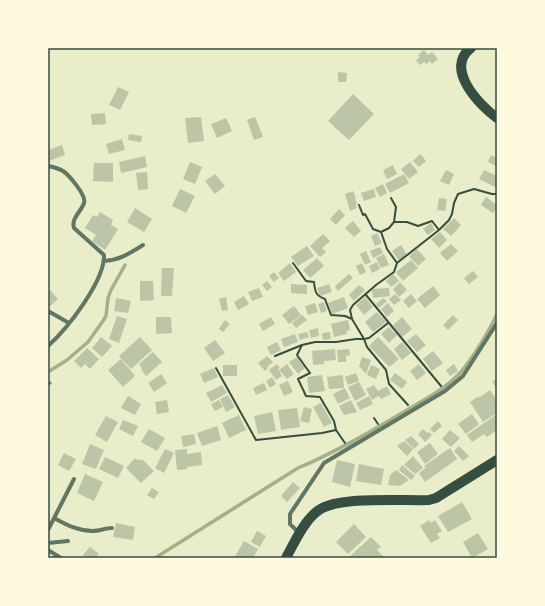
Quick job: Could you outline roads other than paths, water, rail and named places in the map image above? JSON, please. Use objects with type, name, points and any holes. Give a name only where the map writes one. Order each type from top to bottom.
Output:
[{"type":"main road","points":[[471,48],[462,61],[461,72],[464,81],[471,91],[497,118]]},
{"type":"main road","points":[[286,558],[309,518],[319,510],[328,506],[357,501],[429,500],[436,498],[497,460]]},
{"type":"street","points":[[48,166],[61,170],[70,177],[84,197],[84,203],[74,222],[74,228],[104,254],[101,272],[86,299],[69,323],[48,346]]},
{"type":"street","points":[[104,261],[116,260],[143,245]]},
{"type":"street","points":[[48,312],[69,323]]},
{"type":"street","points":[[300,534],[290,524],[290,514],[324,463],[445,391],[464,376],[497,323]]},
{"type":"street","points":[[48,530],[74,479]]},
{"type":"street","points":[[54,518],[70,527],[80,530],[94,531],[112,528]]},
{"type":"street","points":[[48,543],[68,541]]},
{"type":"street","points":[[48,550],[61,558]]},
{"type":"waterway","points":[[48,372],[67,360],[88,342],[106,316],[108,298],[125,265]]},
{"type":"waterway","points":[[155,558],[298,468],[351,442],[440,390],[454,379],[464,368],[480,345],[497,314]]}]
